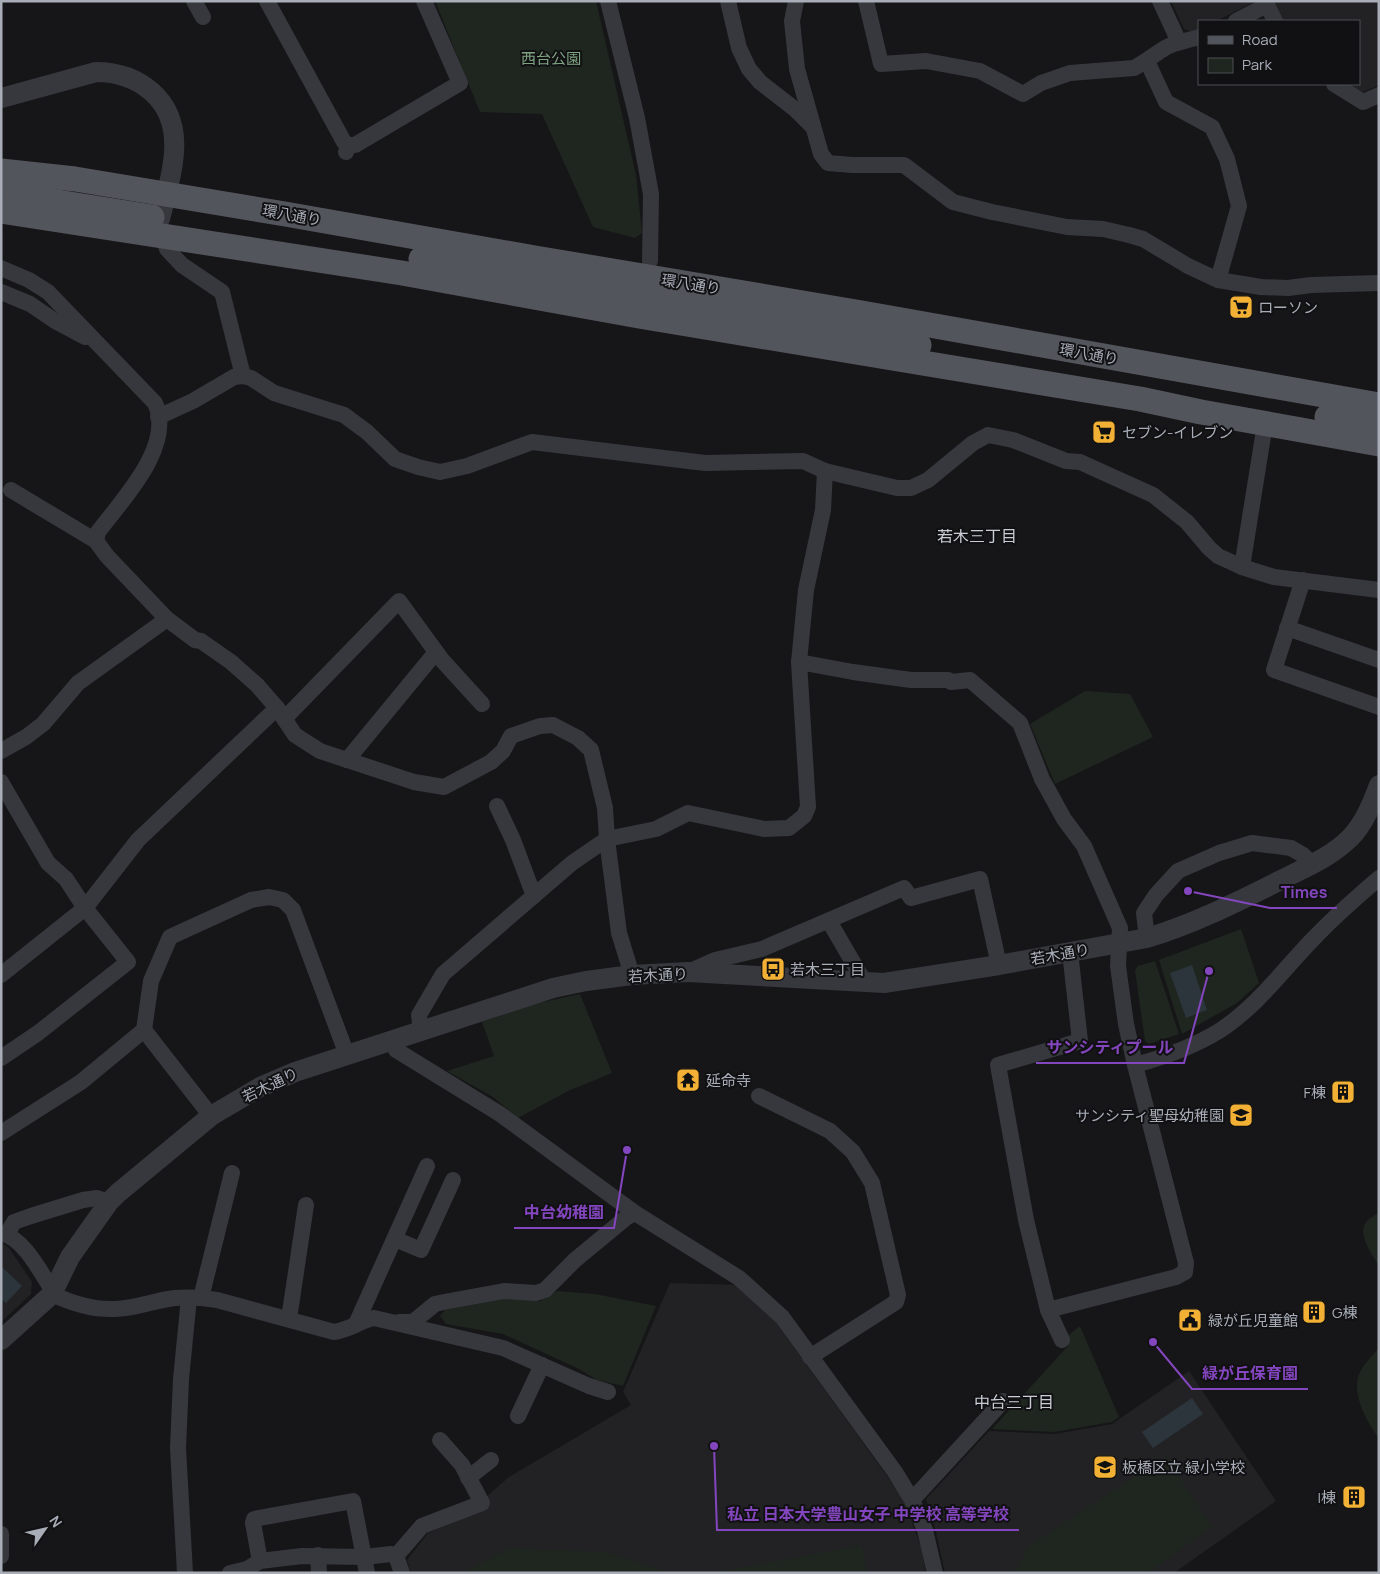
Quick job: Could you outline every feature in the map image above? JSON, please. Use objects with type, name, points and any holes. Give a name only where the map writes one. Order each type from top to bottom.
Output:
[{"type":"main road","name":"環八通り","points":[[1,171],[75,179],[285,214],[953,341],[1144,374],[1379,405]]},
{"type":"main road","name":"環八通り","points":[[1,193],[162,228],[526,276],[953,341]]},
{"type":"main road","points":[[1,211],[162,228],[402,273],[640,310],[953,341],[1144,374]]},
{"type":"main road","points":[[285,214],[394,217],[869,296],[953,341],[1051,376],[1144,374],[1379,388]]},
{"type":"main road","points":[[953,341],[1075,343],[1265,424],[1379,444]]},
{"type":"main road","name":"環八通り","points":[[1144,374],[1379,426]]},
{"type":"street","points":[[194,1],[203,17]]},
{"type":"street","points":[[268,1],[348,149],[460,83],[424,1]]},
{"type":"street","points":[[608,1],[637,118],[651,194],[650,261]]},
{"type":"street","points":[[728,1],[739,48],[749,69],[760,82],[789,104],[813,127]]},
{"type":"street","points":[[796,1],[792,22],[797,69],[821,154],[828,162],[852,165],[904,165],[953,202],[1067,227],[1103,229],[1143,239],[1188,266],[1218,280],[1261,287],[1288,288],[1311,285],[1379,283]]},
{"type":"street","points":[[866,1],[881,64],[926,61],[980,71],[1023,94],[1041,83],[1070,73],[1134,68],[1165,48],[1198,37]]},
{"type":"street","points":[[1160,1],[1179,42]]},
{"type":"street","points":[[1238,20],[1267,5],[1274,20]]},
{"type":"street","points":[[1147,61],[1166,102],[1212,127],[1227,159],[1239,206],[1218,280]]},
{"type":"street","points":[[1,98],[96,72],[111,72],[130,78],[140,83],[158,98],[172,123],[175,151],[166,194],[162,228],[167,249],[182,265],[222,292],[243,376]]},
{"type":"street","points":[[1336,85],[1363,102],[1379,95]]},
{"type":"street","points":[[1,268],[30,280],[48,292],[155,403],[159,426],[156,444],[146,467],[98,532],[96,540]]},
{"type":"street","points":[[1,292],[30,304],[55,321],[96,343]]},
{"type":"street","points":[[158,417],[193,401],[234,378],[243,376],[251,378],[274,393],[344,415],[367,432],[395,458],[418,467],[440,472],[467,466],[532,442],[705,462],[803,461],[825,471],[897,488],[911,488],[928,480],[973,443],[988,435],[1014,440],[1066,461],[1080,462],[1153,495],[1187,522],[1218,556],[1242,568],[1274,577],[1379,590]]},
{"type":"street","points":[[1242,568],[1265,424]]},
{"type":"street","points":[[421,1031],[419,1015],[443,974],[572,862],[607,839],[656,829],[688,814],[764,829],[789,828],[804,816],[808,807],[799,662],[806,590],[824,510],[825,471]]},
{"type":"street","points":[[11,490],[96,540],[107,556],[167,619],[195,640],[201,641],[231,662],[257,685],[281,714],[295,735],[320,751],[414,782],[444,786],[491,762],[503,751],[512,736],[540,726],[553,725],[578,738],[591,750],[605,808],[619,933],[632,976]]},
{"type":"street","points":[[1303,580],[1274,670],[1379,707]]},
{"type":"street","points":[[1,975],[85,908],[138,840],[281,714],[399,601],[436,652],[482,704]]},
{"type":"street","points":[[1,751],[26,737],[43,724],[78,683],[167,619]]},
{"type":"street","points":[[1287,628],[1379,660]]},
{"type":"street","points":[[347,760],[436,652]]},
{"type":"street","points":[[799,662],[911,680],[948,680],[952,682],[970,680],[1020,723],[1042,779],[1064,819],[1084,846],[1120,928],[1118,966],[1126,1024],[1186,1263],[1185,1272],[1176,1277],[1048,1310]]},
{"type":"street","points":[[1,782],[48,863],[66,879],[85,908],[128,962],[38,1033],[1,1058]]},
{"type":"street","name":"若木通り","points":[[1,1340],[53,1292],[70,1257],[109,1202],[118,1193],[211,1116],[260,1087],[296,1072],[553,988],[586,981],[688,972],[884,983],[1147,938],[1216,912],[1332,853],[1350,838],[1362,822],[1379,785]]},
{"type":"street","points":[[497,806],[514,840],[534,896]]},
{"type":"street","points":[[1147,938],[1144,913],[1156,895],[1178,871],[1219,853],[1252,843],[1291,848],[1303,854],[1312,864]]},
{"type":"street","points":[[1135,1065],[1160,1058],[1200,1042],[1221,1030],[1241,1015],[1268,989],[1317,935],[1379,878]]},
{"type":"street","points":[[688,972],[715,960],[762,949],[904,888],[911,898],[980,879],[998,965]]},
{"type":"street","points":[[1,1133],[81,1082],[144,1030],[151,981],[170,937],[251,900],[269,898],[283,900],[293,910],[347,1055]]},
{"type":"street","points":[[829,921],[865,983]]},
{"type":"street","points":[[1062,1340],[1048,1310],[1026,1220],[998,1065],[1080,1042],[1070,952]]},
{"type":"street","points":[[144,1030],[211,1116]]},
{"type":"street","points":[[393,1041],[396,1050],[500,1114],[635,1213],[740,1278],[782,1317],[895,1472],[912,1500],[925,1530],[935,1573]]},
{"type":"street","points":[[759,1096],[830,1131],[853,1152],[872,1183],[898,1295],[896,1302],[810,1357]]},
{"type":"street","points":[[356,1324],[427,1166]]},
{"type":"street","points":[[185,1573],[178,1448],[180,1388],[195,1298],[232,1174]]},
{"type":"street","points":[[394,1239],[421,1250],[453,1180]]},
{"type":"street","points":[[109,1202],[97,1198],[83,1200],[14,1222],[4,1233],[18,1241],[53,1292],[68,1301],[97,1308],[116,1309],[175,1298],[195,1298],[235,1304],[334,1332],[343,1331],[374,1318],[504,1348],[589,1386],[608,1392]]},
{"type":"street","points":[[289,1319],[306,1205]]},
{"type":"street","points":[[397,1322],[413,1322],[435,1304],[444,1302],[504,1291],[536,1293],[545,1290],[575,1260],[626,1217],[635,1213]]},
{"type":"street","points":[[518,1416],[542,1365]]},
{"type":"street","points":[[912,1500],[1003,1401]]},
{"type":"street","points":[[396,1556],[422,1526],[482,1503],[462,1465],[440,1440]]},
{"type":"street","points":[[468,1478],[492,1460]]},
{"type":"street","points":[[260,1561],[254,1520],[353,1501],[366,1565]]},
{"type":"street","points":[[1,1534],[1,1556]]},
{"type":"street","points":[[230,1573],[246,1569],[260,1561],[318,1555],[366,1565]]},
{"type":"street","points":[[318,1555],[319,1573]]},
{"type":"street","points":[[366,1565],[375,1555],[396,1556]]},
{"type":"street","points":[[396,1556],[402,1573]]},
{"type":"shaded area","points":[[1171,1],[1256,1],[1218,20],[1198,20],[1198,29],[1192,32],[1184,29]]},
{"type":"shaded area","points":[[1273,1],[1379,1],[1379,85],[1361,93],[1349,85],[1360,85],[1360,20],[1282,20]]},
{"type":"shaded area","points":[[1192,965],[1207,1010],[1186,1018],[1170,973]]},
{"type":"shaded area","points":[[1,1242],[9,1248],[32,1282],[31,1294],[1,1322]]},
{"type":"shaded area","points":[[1,1266],[22,1286],[6,1303],[1,1299]]},
{"type":"shaded area","points":[[670,1283],[739,1285],[772,1317],[903,1498],[921,1547],[926,1573],[411,1573],[407,1560],[428,1533],[490,1506],[486,1497],[509,1477],[631,1405],[623,1392]]},
{"type":"shaded area","name":"板橋区立 緑小学校","points":[[1189,1371],[1276,1501],[1174,1573],[945,1573],[935,1528],[926,1499],[989,1431],[1055,1434],[1112,1424]]},
{"type":"shaded area","points":[[1192,1398],[1203,1414],[1153,1448],[1142,1432]]},
{"type":"green space","name":"西台公園","points":[[435,1],[596,1],[636,175],[642,233],[635,238],[593,227],[542,114],[480,112]]},
{"type":"green space","points":[[1085,691],[1130,694],[1153,737],[1055,784],[1030,724]]},
{"type":"green space","points":[[1241,929],[1259,983],[1237,1003],[1182,1034],[1159,960]]},
{"type":"green space","points":[[1155,961],[1179,1034],[1149,1044],[1145,1041],[1135,970],[1138,966]]},
{"type":"green space","points":[[580,994],[612,1073],[568,1091],[518,1118],[493,1097],[447,1071],[494,1056],[482,1022],[534,1004]]},
{"type":"green space","points":[[1379,1213],[1379,1266],[1366,1243],[1363,1231],[1364,1225],[1368,1220]]},
{"type":"green space","points":[[557,1291],[595,1294],[656,1306],[623,1386],[597,1380],[579,1369],[503,1334],[446,1324],[440,1316],[445,1310],[507,1298],[540,1301]]},
{"type":"green space","points":[[1080,1326],[1119,1417],[1112,1422],[1054,1432],[992,1429],[1068,1346],[1066,1337]]},
{"type":"green space","points":[[1379,1348],[1379,1438],[1362,1409],[1357,1392],[1357,1384],[1362,1369]]},
{"type":"green space","points":[[1166,1456],[1212,1527],[1148,1573],[1011,1573],[1019,1567],[1027,1547]]},
{"type":"green space","points":[[862,1545],[867,1573],[712,1573]]},
{"type":"green space","points":[[509,1548],[606,1552],[671,1573],[463,1573]]},
{"type":"place","name":"ローソン","points":[[1241,307]]},
{"type":"place","name":"セブン-イレブン","points":[[1104,432]]},
{"type":"place","name":"Times","points":[[1188,891]]},
{"type":"place","name":"若木三丁目","points":[[773,969]]},
{"type":"place","name":"サンシティプール","points":[[1209,971]]},
{"type":"place","name":"延命寺","points":[[688,1080]]},
{"type":"place","name":"F棟","points":[[1343,1092]]},
{"type":"place","name":"サンシティ聖母幼稚園","points":[[1241,1115]]},
{"type":"place","name":"中台幼稚園","points":[[627,1150]]},
{"type":"place","name":"G棟","points":[[1314,1312]]},
{"type":"place","name":"緑が丘児童館","points":[[1190,1320]]},
{"type":"place","name":"緑が丘保育園","points":[[1153,1342]]},
{"type":"place","name":"私立 日本大学豊山女子 中学校 高等学校","points":[[714,1446]]},
{"type":"place","name":"板橋区立 緑小学校","points":[[1105,1467]]},
{"type":"place","name":"I棟","points":[[1354,1497]]},
{"type":"district","name":"若木三丁目","points":[[977,536]]},
{"type":"district","name":"中台三丁目","points":[[1014,1402]]}]
